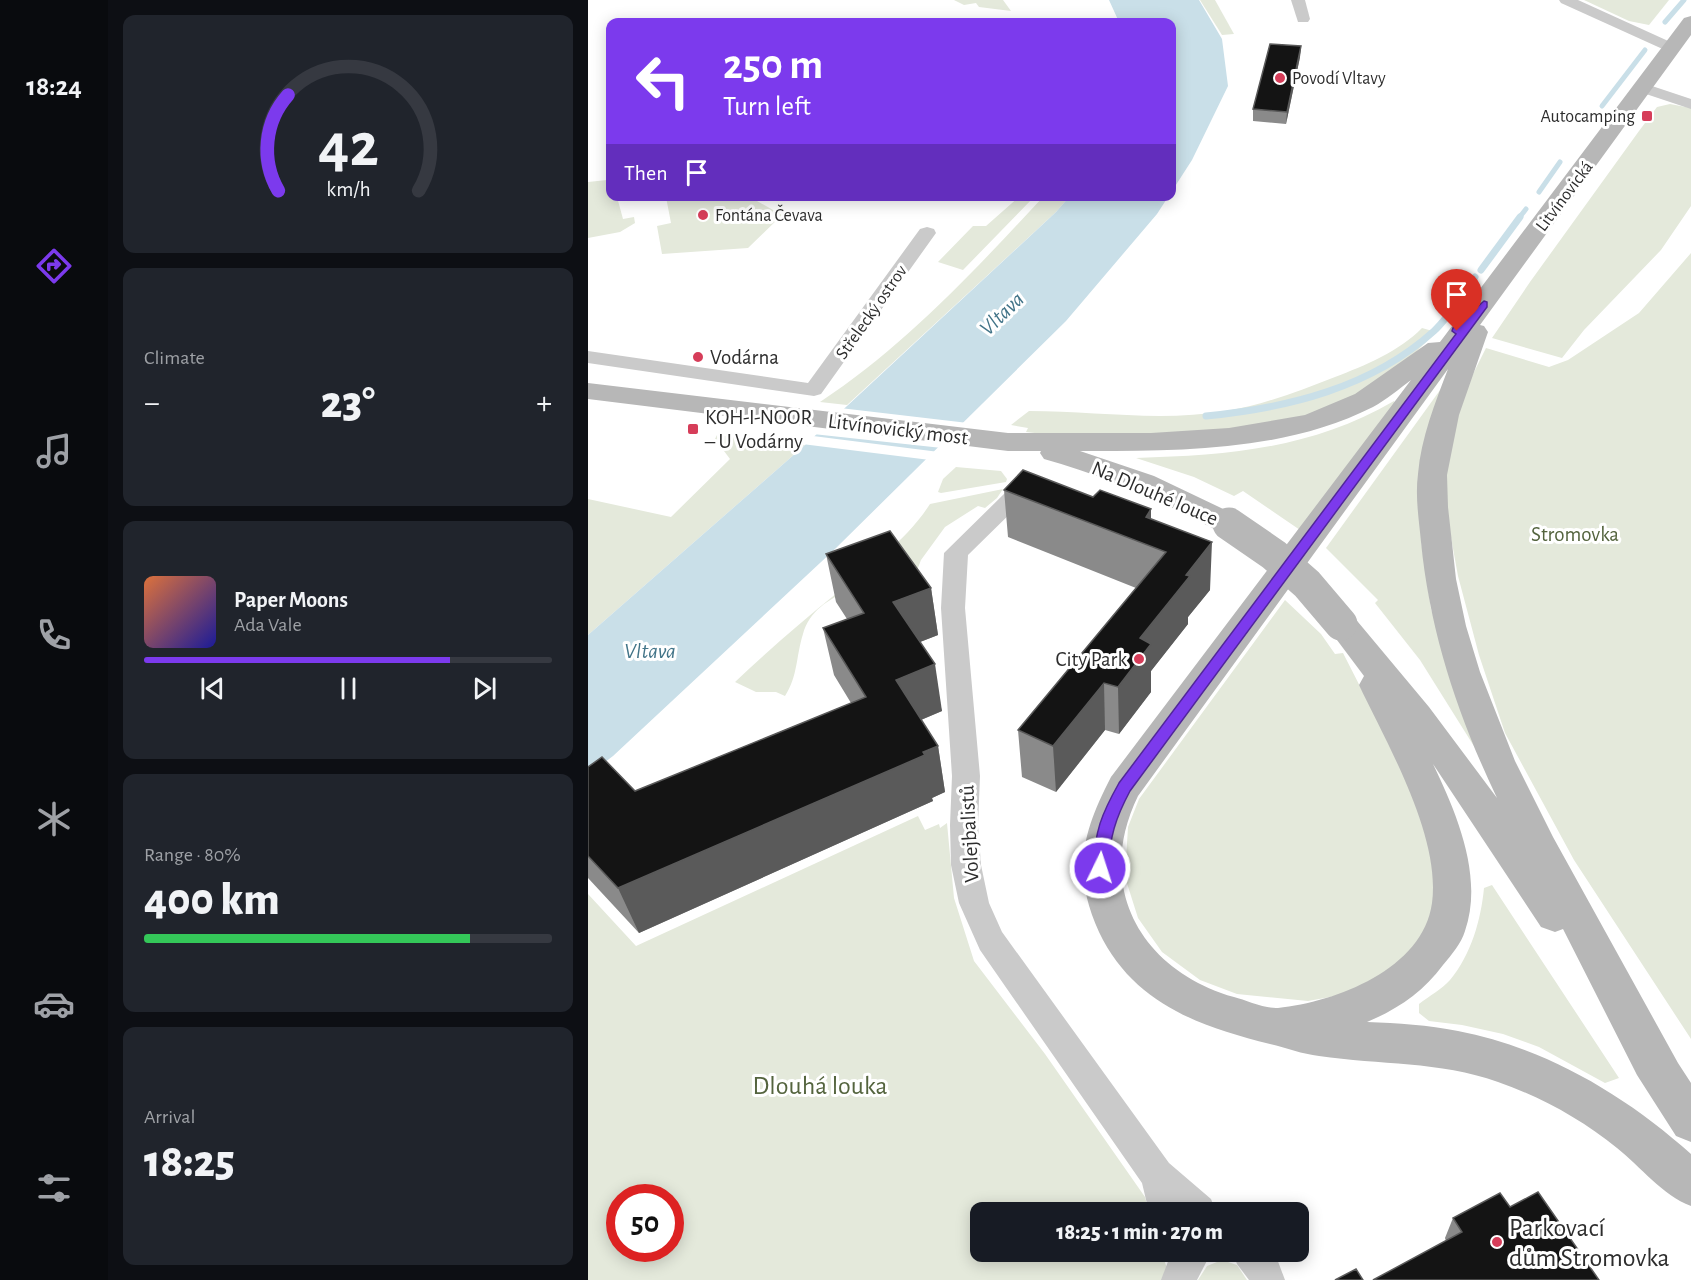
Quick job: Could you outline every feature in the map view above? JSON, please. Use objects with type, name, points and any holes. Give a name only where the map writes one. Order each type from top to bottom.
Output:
[{"type":"main road","name":"Litvínovická","points":[[1484,305],[1691,22]]},
{"type":"main road","points":[[1000,441],[1093,443],[1218,438],[1272,431],[1313,422],[1342,412],[1381,390],[1444,344],[1484,305]]},
{"type":"main road","points":[[1484,305],[1124,787],[1102,836],[1100,868],[1105,898],[1116,927],[1131,952],[1150,974],[1204,1007],[1324,1038],[1377,1041],[1444,1049],[1478,1056],[1528,1074],[1578,1097],[1612,1117],[1691,1184]]},
{"type":"main road","points":[[1484,305],[1449,404],[1433,468],[1435,542],[1446,615],[1466,687],[1491,748],[1526,822],[1664,1080]]},
{"type":"main road","name":"Litvínovický most","points":[[588,392],[1000,441]]},
{"type":"main road","name":"Na Dlouhé louce","points":[[1000,441],[1063,455],[1137,481],[1184,500],[1229,524],[1274,555],[1307,584],[1351,637]]},
{"type":"main road","points":[[1275,1027],[1353,1008],[1400,984],[1423,963],[1446,931],[1453,895],[1450,862],[1439,820],[1351,637]]},
{"type":"main road","points":[[1351,637],[1415,713],[1461,775],[1691,1121]]},
{"type":"street","points":[[1298,0],[1303,9],[1303,19]]},
{"type":"street","points":[[1566,0],[1672,48]]},
{"type":"street","points":[[1643,88],[1691,104]]},
{"type":"street","name":"Střelecký ostrov","points":[[588,357],[814,390],[927,233]]},
{"type":"street","name":"Volejbalistů","points":[[1014,496],[956,553],[953,609],[966,776],[964,825],[966,865],[974,903],[991,941],[1157,1175],[1187,1202]]},
{"type":"street","name":"Volejbalistů","points":[[1157,1175],[1164,1202]]},
{"type":"street","points":[[1260,1262],[1264,1267],[1268,1280]]},
{"type":"green space","points":[[954,0],[1003,0],[1011,11],[979,7],[976,3],[964,5]]},
{"type":"green space","points":[[1200,0],[1215,0],[1234,34],[1222,35]]},
{"type":"green space","points":[[1584,0],[1669,0],[1649,25],[1629,21]]},
{"type":"green space","points":[[1670,104],[1691,108],[1691,206],[1661,250],[1584,330],[1562,358],[1492,338],[1657,107]]},
{"type":"green space","points":[[606,180],[606,201],[618,201],[623,219],[634,217],[635,223],[620,232],[588,238],[588,182]]},
{"type":"green space","points":[[667,201],[757,201],[782,215],[748,248],[662,254],[657,226],[671,223]]},
{"type":"green space","points":[[1014,201],[1030,201],[963,270],[938,262],[973,226],[986,226]]},
{"type":"green space","points":[[1039,201],[1066,201],[847,405],[820,402],[881,357],[965,280]]},
{"type":"green space","name":"Stromovka","points":[[1691,253],[1691,1039],[1574,860],[1505,733],[1479,655],[1458,576],[1446,510],[1447,459],[1458,415],[1471,378],[1486,348],[1549,367],[1568,360],[1639,313]]},
{"type":"green space","points":[[1422,328],[1436,332],[1416,352],[1360,394],[1303,417],[1209,434],[1061,436],[1026,432],[1028,428],[1011,425],[1029,411],[1177,416],[1226,411],[1254,405],[1358,368],[1392,351]]},
{"type":"green space","points":[[1443,386],[1421,541],[1431,609],[1482,759],[1420,660],[1375,603],[1378,600],[1326,548]]},
{"type":"green space","points":[[1394,401],[1396,404],[1300,530],[1243,491],[1234,496],[1194,477],[1136,458],[1204,455],[1269,446],[1332,430]]},
{"type":"green space","points":[[717,435],[805,445],[588,635],[588,499],[671,517],[730,459],[715,439]]},
{"type":"green space","points":[[956,467],[1001,471],[1007,479],[1006,482],[938,492],[943,479]]},
{"type":"green space","points":[[1003,489],[997,498],[985,508],[978,506],[945,527],[921,560],[916,573],[850,590],[821,607],[810,619],[803,634],[795,673],[785,696],[776,692],[756,692],[735,682],[798,625],[887,552],[910,530],[930,504]]},
{"type":"green space","points":[[1285,600],[1321,634],[1335,654],[1343,653],[1417,798],[1441,892],[1428,931],[1392,973],[1358,992],[1308,1001],[1237,994],[1200,980],[1162,952],[1138,918],[1125,877],[1128,827],[1139,799]]},
{"type":"green space","name":"Dlouhá louka","points":[[918,816],[925,830],[939,824],[940,828],[947,823],[954,898],[974,961],[1045,1054],[1146,1202],[970,1202],[970,1262],[1165,1262],[1171,1280],[588,1280],[588,894],[636,946]]},
{"type":"green space","points":[[1492,885],[1619,1078],[1605,1083],[1539,1047],[1503,1034],[1429,1021],[1419,1013],[1419,1004],[1447,983],[1464,960],[1474,937],[1484,888]]},
{"type":"green space","points":[[1217,1262],[1237,1265],[1247,1280],[1198,1280],[1207,1266]]},
{"type":"water","points":[[1109,0],[1199,0],[1222,39],[1228,86],[1192,160],[1176,185],[1176,18],[1117,18]]},
{"type":"water","name":"Vltava","points":[[1066,201],[1165,201],[1157,214],[1066,321],[835,549],[613,756],[588,775],[588,635],[805,445]]},
{"type":"pier","points":[[840,408],[968,423],[942,448],[813,434]]},
{"type":"pier","points":[[811,436],[939,452],[930,460],[802,444]]},
{"type":"building","name":"Povodí Vltavy","points":[[1270,44],[1301,46],[1287,112],[1253,109]]},
{"type":"building","points":[[1023,470],[1093,497],[1100,490],[1151,509],[1146,517],[1212,542],[1186,575],[1190,576],[1140,638],[1151,644],[1118,687],[1104,683],[1053,746],[1018,730],[1166,552],[1004,490]]},
{"type":"building","points":[[890,531],[931,588],[893,602],[935,664],[896,680],[938,746],[923,752],[925,755],[618,888],[588,856],[588,767],[602,757],[635,791],[866,697],[823,628],[864,613],[826,554]]},
{"type":"building","name":"Parkovací dům Stromovka","points":[[1538,1192],[1599,1280],[1373,1280],[1462,1232],[1453,1218],[1500,1193],[1510,1207]]},
{"type":"building","points":[[1356,1269],[1363,1280],[1335,1280]]},
{"type":"waterway","points":[[1665,22],[1684,0]]},
{"type":"waterway","points":[[1602,106],[1645,50]]},
{"type":"waterway","points":[[1539,192],[1560,162]]},
{"type":"waterway","points":[[1519,218],[1526,209]]},
{"type":"waterway","points":[[1481,270],[1520,217]]},
{"type":"waterway","points":[[1206,416],[1297,401],[1356,381],[1409,351],[1434,331],[1451,312],[1475,277]]},
{"type":"place","name":"Povodí Vltavy","points":[[1280,78]]},
{"type":"place","name":"Autocamping","points":[[1647,116]]},
{"type":"place","name":"Fontána Čevava","points":[[703,215]]},
{"type":"place","name":"Vodárna","points":[[698,357]]},
{"type":"place","name":"KOH-I-NOOR – U Vodárny","points":[[693,429]]},
{"type":"place","name":"City Park","points":[[1139,659]]},
{"type":"place","name":"Parkovací dům Stromovka","points":[[1497,1242]]},
{"type":"route","points":[[1100,868],[1102,836],[1124,787],[1484,305],[1457,331]]}]
